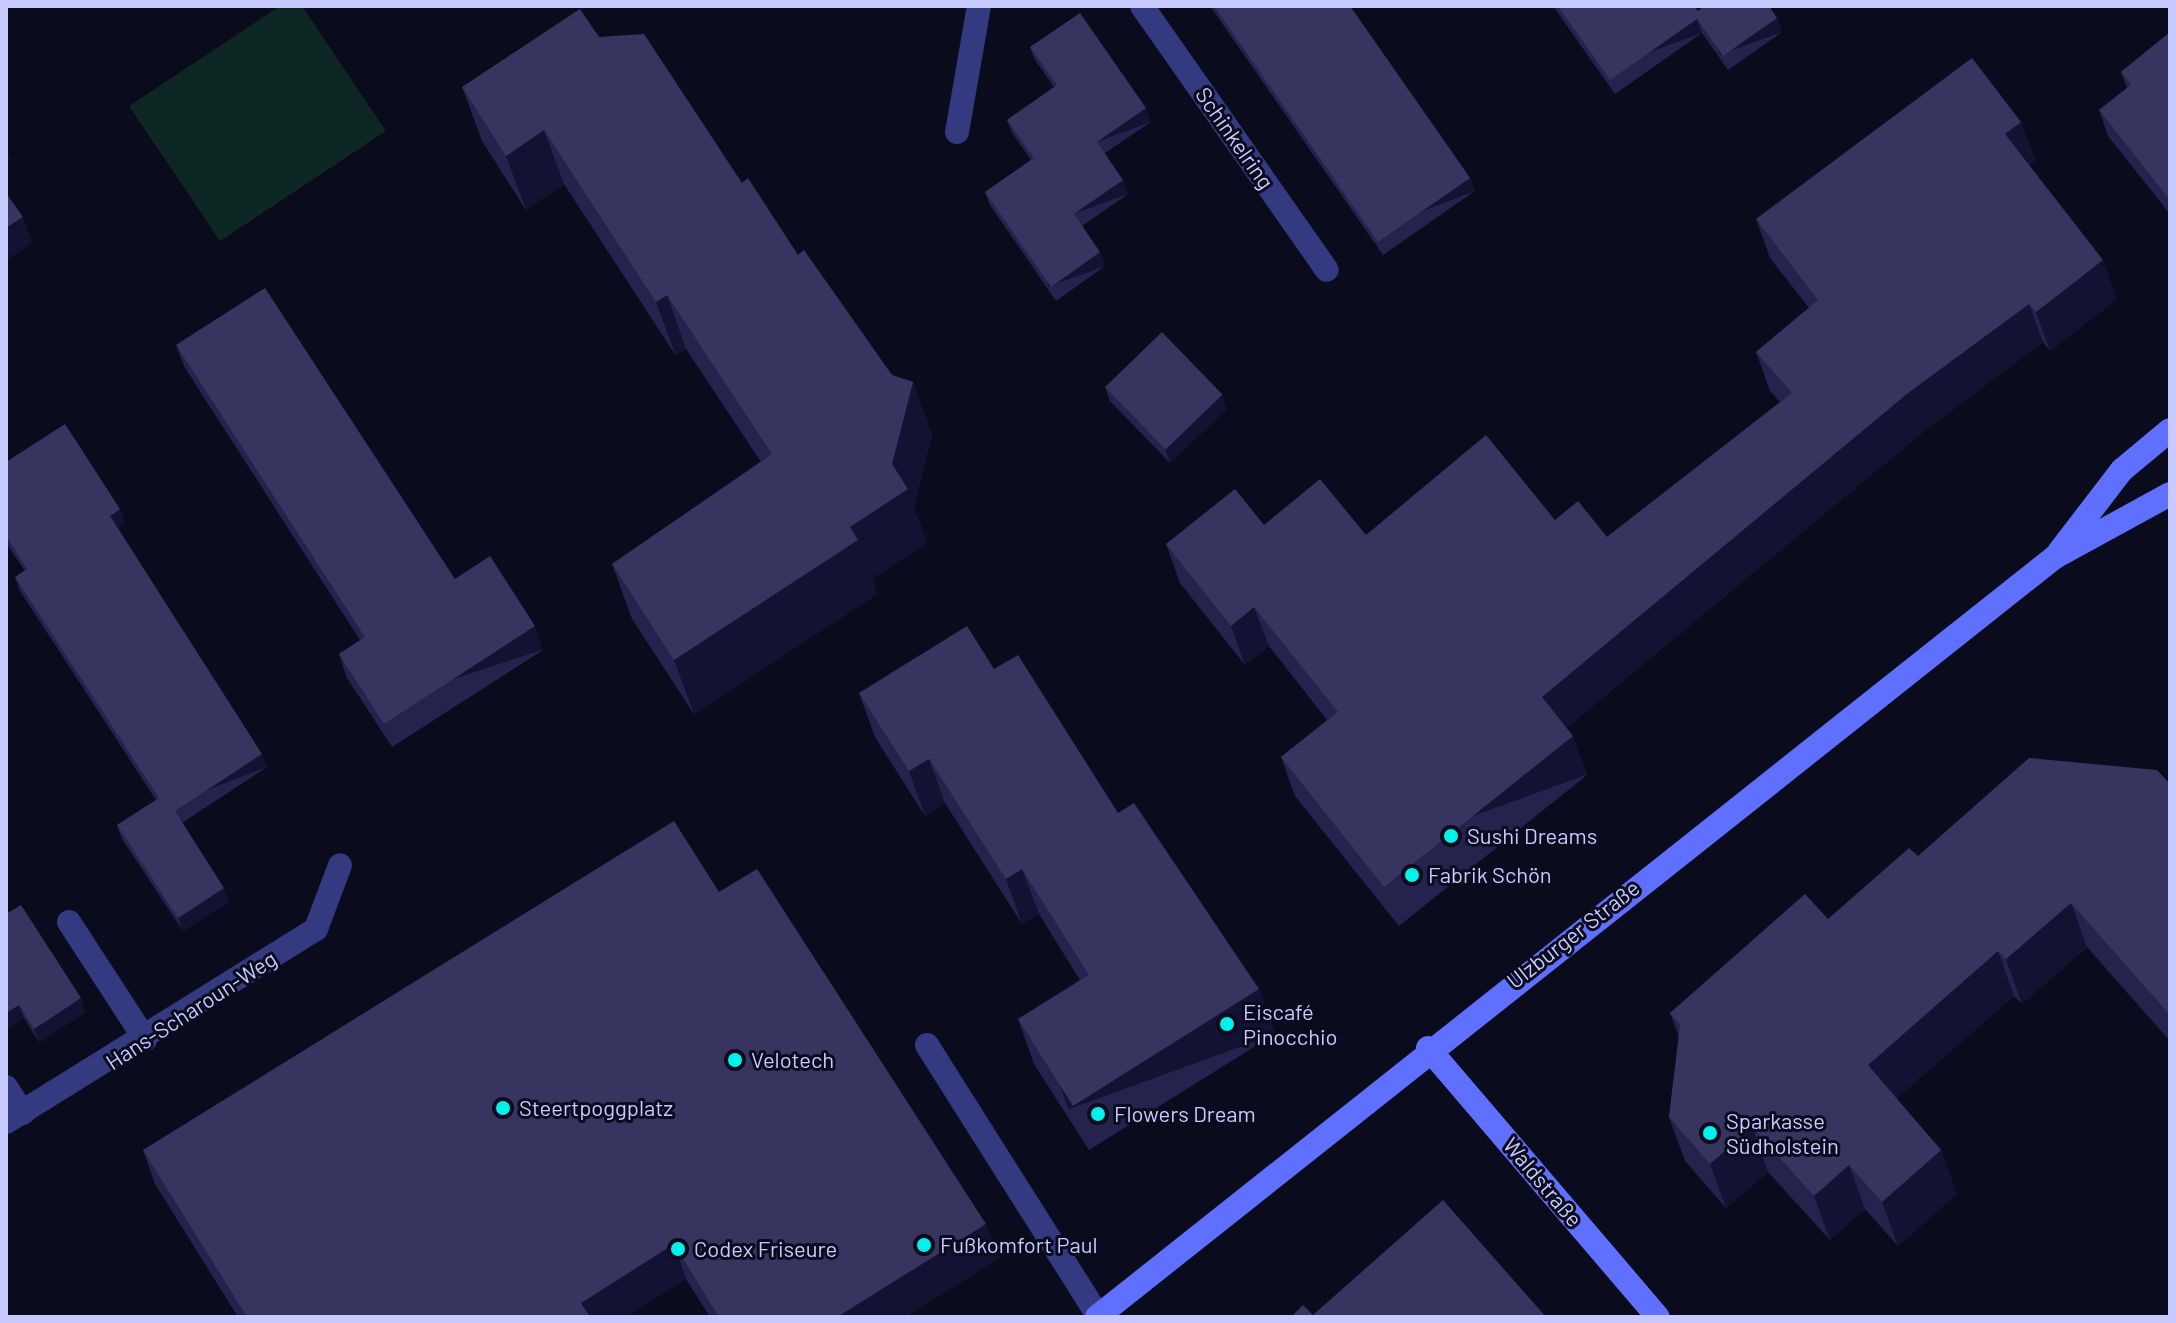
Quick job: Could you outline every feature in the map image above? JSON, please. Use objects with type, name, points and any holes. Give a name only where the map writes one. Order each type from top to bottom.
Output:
[{"type":"main road","name":"Ulzburger Straße","points":[[2055,557],[2122,470],[2170,430]]},
{"type":"main road","name":"Ulzburger Straße","points":[[1097,1317],[1428,1048],[2055,557],[2170,494]]},
{"type":"main road","name":"Waldstraße","points":[[1428,1048],[1658,1317]]},
{"type":"street","points":[[957,132],[979,6]]},
{"type":"street","name":"Schinkelring","points":[[1142,6],[1327,270]]},
{"type":"street","name":"Hans-Scharoun-Weg","points":[[14,1118],[145,1039],[316,929],[340,865]]},
{"type":"street","points":[[69,922],[145,1039]]},
{"type":"street","points":[[927,1045],[1097,1317]]},
{"type":"street","points":[[6,1087],[14,1118]]},
{"type":"green space","points":[[280,6],[302,6],[386,131],[220,241],[129,106]]},
{"type":"building","points":[[1214,6],[1350,6],[1470,178],[1378,242]]},
{"type":"building","points":[[1558,6],[1694,6],[1698,11],[1704,6],[1769,6],[1777,18],[1723,56],[1697,19],[1610,80]]},
{"type":"building","points":[[580,9],[599,37],[644,34],[742,183],[748,178],[798,255],[804,250],[892,375],[913,382],[892,464],[908,489],[850,527],[858,540],[674,660],[612,564],[772,454],[667,295],[656,302],[544,130],[506,156],[462,87]]},
{"type":"building","points":[[1080,13],[1146,108],[1097,142],[1123,180],[1074,214],[1100,252],[1051,287],[985,192],[1034,158],[1007,120],[1057,85],[1030,47]]},
{"type":"building","points":[[2170,32],[2170,200],[2099,110],[2131,85],[2121,72]]},
{"type":"building","points":[[1972,58],[2021,122],[2005,134],[2103,260],[2036,312],[2029,304],[1908,393],[1542,697],[1573,736],[1384,887],[1281,757],[1338,712],[1254,607],[1231,626],[1166,544],[1235,489],[1264,525],[1320,479],[1366,535],[1486,435],[1555,520],[1578,501],[1607,537],[1792,393],[1756,352],[1818,300],[1756,219]]},
{"type":"building","points":[[6,193],[23,217],[6,228]]},
{"type":"building","points":[[265,288],[455,579],[490,556],[535,626],[384,724],[339,654],[365,637],[176,345]]},
{"type":"building","points":[[1162,332],[1222,395],[1166,449],[1105,387]]},
{"type":"building","points":[[65,424],[120,509],[110,516],[262,754],[175,811],[224,888],[178,918],[117,825],[159,798],[15,577],[27,569],[6,536],[6,462]]},
{"type":"building","points":[[967,626],[994,669],[1018,655],[1118,813],[1134,803],[1259,989],[1073,1106],[1018,1019],[1089,975],[1022,869],[1006,879],[929,759],[909,771],[859,693]]},
{"type":"building","points":[[2029,758],[2157,770],[2170,784],[2170,1015],[2071,903],[2006,959],[1998,951],[1868,1065],[1941,1150],[1882,1202],[1849,1165],[1814,1196],[1752,1127],[1710,1164],[1669,1117],[1680,1025],[1670,1013],[1805,894],[1828,919],[1909,848],[1918,856]]},
{"type":"building","name":"Steertpoggplatz","points":[[674,821],[719,892],[757,869],[986,1224],[837,1317],[719,1317],[674,1244],[581,1303],[590,1317],[247,1317],[143,1150]]},
{"type":"building","points":[[21,905],[81,998],[34,1029],[19,1005],[6,1013],[6,914]]},
{"type":"building","points":[[1443,1200],[1546,1317],[1291,1317],[1303,1305],[1313,1315]]},
{"type":"place","name":"Sushi Dreams","points":[[1451,836]]},
{"type":"place","name":"Fabrik Schön","points":[[1412,875]]},
{"type":"place","name":"Eiscafé Pinocchio","points":[[1227,1024]]},
{"type":"place","name":"Velotech","points":[[735,1060]]},
{"type":"place","name":"Steertpoggplatz","points":[[503,1108]]},
{"type":"place","name":"Flowers Dream","points":[[1098,1114]]},
{"type":"place","name":"Sparkasse Südholstein","points":[[1710,1133]]},
{"type":"place","name":"Fußkomfort Paul","points":[[924,1245]]},
{"type":"place","name":"Codex Friseure","points":[[678,1249]]}]
